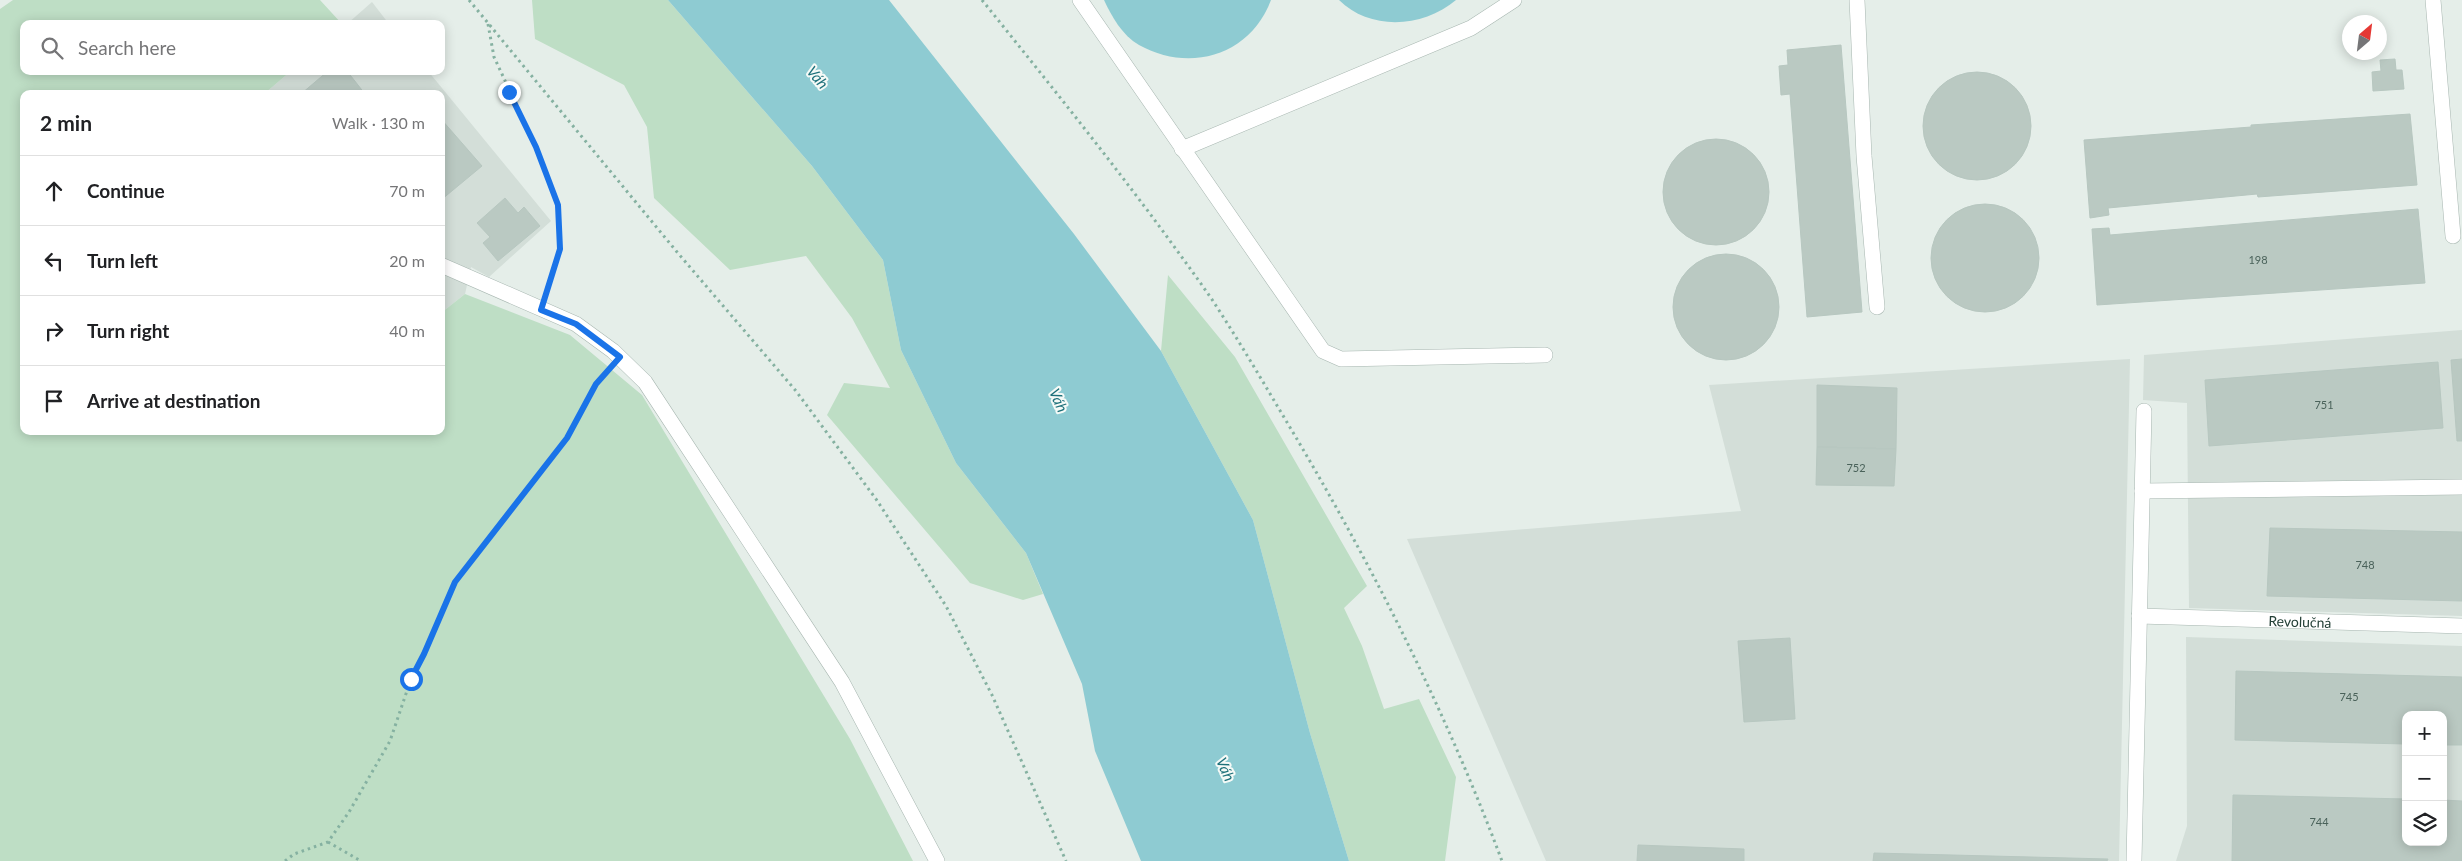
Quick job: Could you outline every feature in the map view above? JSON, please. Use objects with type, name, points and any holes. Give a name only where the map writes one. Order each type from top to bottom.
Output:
[{"type":"lane","points":[[1080,0],[1323,351],[1341,359],[1544,355]]},
{"type":"lane","points":[[1182,148],[1471,28],[1514,0]]},
{"type":"lane","points":[[1857,0],[1864,156],[1877,306]]},
{"type":"lane","points":[[2433,0],[2453,236]]},
{"type":"lane","points":[[445,267],[576,324],[620,357],[645,382],[842,682],[937,861]]},
{"type":"lane","points":[[2134,861],[2144,411]]},
{"type":"lane","points":[[2142,491],[2462,487]]},
{"type":"lane","name":"Revolučná","points":[[2139,616],[2462,626]]},
{"type":"path","points":[[469,0],[677,252],[796,391],[876,498],[946,606],[992,695],[1066,861]]},
{"type":"path","points":[[982,0],[1146,209],[1211,299],[1319,475],[1386,600],[1457,748],[1502,861]]},
{"type":"path","points":[[488,23],[494,56],[536,147],[558,205],[560,249],[541,310]]},
{"type":"path","points":[[285,861],[294,854],[328,842],[349,812],[390,741],[411,679],[424,654],[455,582],[567,438],[596,384],[620,357]]},
{"type":"path","points":[[328,842],[361,861]]},
{"type":"shaded area","points":[[372,2],[386,20],[352,20]]},
{"type":"shaded area","points":[[286,75],[431,75],[444,90],[269,90]]},
{"type":"shaded area","points":[[445,92],[551,221],[489,277],[471,267],[465,294],[445,310]]},
{"type":"shaded area","points":[[2462,330],[2462,616],[2189,608],[2187,403],[2143,400],[2144,355]]},
{"type":"shaded area","points":[[2130,359],[2119,861],[1546,861],[1407,539],[1741,511],[1709,385]]},
{"type":"shaded area","points":[[2186,637],[2462,646],[2462,861],[2176,861],[2187,826]]},
{"type":"green space","points":[[13,0],[320,0],[338,20],[20,20],[20,75],[286,75],[269,90],[20,90],[20,435],[445,435],[445,310],[465,294],[570,335],[642,395],[850,739],[913,861],[0,861],[0,9]]},
{"type":"green space","points":[[532,0],[668,0],[812,166],[883,260],[901,350],[956,463],[1026,553],[1043,594],[1023,600],[970,583],[827,415],[844,383],[890,388],[852,318],[806,256],[730,270],[654,198],[647,127],[624,85],[535,39]]},
{"type":"green space","points":[[1168,275],[1235,357],[1367,586],[1344,608],[1362,646],[1384,709],[1419,699],[1456,777],[1445,861],[1349,861],[1310,733],[1253,520],[1161,351]]},
{"type":"water","name":"Váh","points":[[668,0],[889,0],[1074,234],[1161,351],[1253,520],[1310,733],[1349,861],[1141,861],[1095,751],[1082,684],[1026,553],[956,463],[901,350],[883,260],[812,166]]},
{"type":"water","points":[[1104,0],[1271,0],[1261,19],[1249,35],[1233,46],[1216,54],[1197,58],[1178,58],[1158,53],[1133,41],[1114,19]]},
{"type":"water","points":[[1339,0],[1456,0],[1428,16],[1397,22],[1381,21],[1366,17],[1352,10]]},
{"type":"building","points":[[1841,45],[1862,312],[1807,317],[1790,94],[1781,95],[1779,66],[1788,65],[1787,50]]},
{"type":"building","points":[[2395,59],[2396,70],[2402,70],[2404,89],[2373,91],[2372,72],[2381,71],[2380,60]]},
{"type":"building","points":[[1977,72],[1998,76],[2015,88],[2027,105],[2031,126],[2027,147],[2015,164],[1998,176],[1977,180],[1956,176],[1939,164],[1927,147],[1923,126],[1927,105],[1939,88],[1956,76]]},
{"type":"building","points":[[323,75],[350,75],[362,90],[306,90]]},
{"type":"building","points":[[2410,114],[2417,185],[2258,197],[2257,194],[2108,208],[2109,215],[2090,218],[2084,140],[2251,127],[2251,125]]},
{"type":"building","points":[[445,124],[482,166],[445,197]]},
{"type":"building","points":[[1716,139],[1736,143],[1754,154],[1765,172],[1769,192],[1765,212],[1754,230],[1736,241],[1716,245],[1696,241],[1678,230],[1667,212],[1663,192],[1667,172],[1678,154],[1696,143]]},
{"type":"building","points":[[505,198],[518,213],[524,207],[540,226],[498,261],[483,243],[490,237],[477,223]]},
{"type":"building","points":[[1985,204],[2006,208],[2023,220],[2035,237],[2039,258],[2035,279],[2023,296],[2006,308],[1985,312],[1964,308],[1947,296],[1935,279],[1931,258],[1935,237],[1947,220],[1964,208]]},
{"type":"building","points":[[2418,209],[2425,283],[2097,305],[2092,229],[2109,228],[2110,235]]},
{"type":"building","points":[[1726,254],[1746,258],[1763,270],[1775,287],[1779,307],[1775,327],[1763,344],[1746,356],[1726,360],[1706,356],[1689,344],[1677,327],[1673,307],[1677,287],[1689,270],[1706,258]]},
{"type":"building","points":[[2462,359],[2462,441],[2457,441],[2451,360]]},
{"type":"building","points":[[2438,362],[2443,428],[2209,446],[2205,380]]},
{"type":"building","points":[[1817,385],[1897,388],[1896,449],[1817,447]]},
{"type":"building","points":[[1817,447],[1896,449],[1894,486],[1816,485]]},
{"type":"building","points":[[2270,528],[2462,532],[2462,601],[2267,596]]},
{"type":"building","points":[[1790,638],[1795,719],[1744,722],[1738,641]]},
{"type":"building","points":[[2236,671],[2462,677],[2462,745],[2447,745],[2447,711],[2402,711],[2402,744],[2235,740]]},
{"type":"building","points":[[2233,795],[2402,799],[2402,846],[2447,846],[2447,800],[2462,801],[2462,861],[2232,861]]},
{"type":"building","points":[[1638,845],[1744,849],[1744,861],[1637,861]]},
{"type":"building","points":[[1874,853],[2108,859],[2107,861],[1873,861]]},
{"type":"route","points":[[411,679],[424,654],[455,582],[567,438],[596,384],[620,357],[576,324],[541,310],[560,249],[558,205],[536,147],[509,92]]}]
